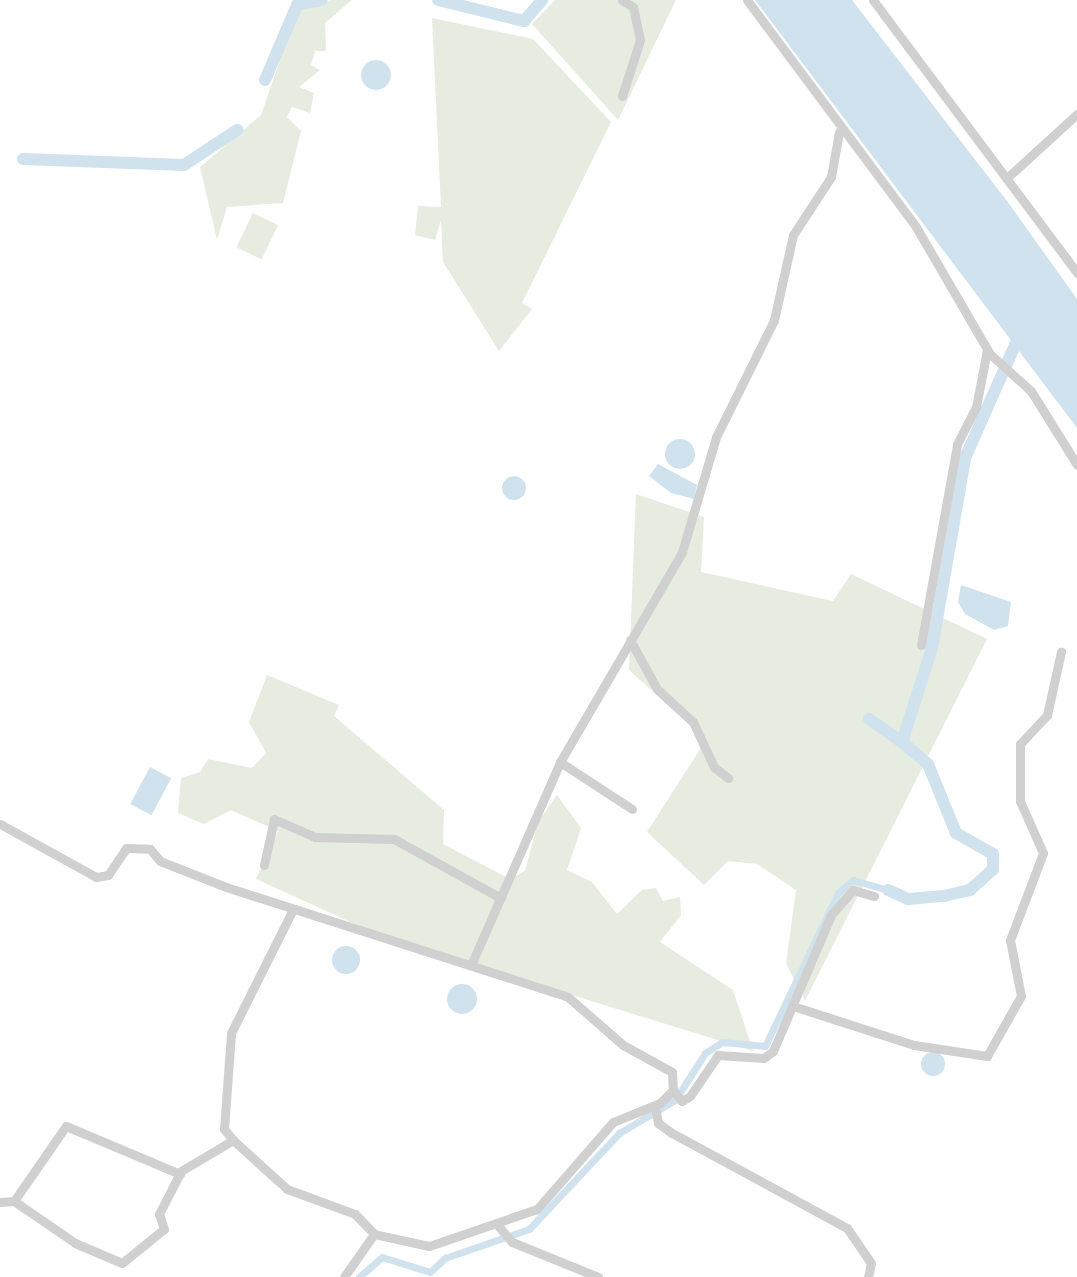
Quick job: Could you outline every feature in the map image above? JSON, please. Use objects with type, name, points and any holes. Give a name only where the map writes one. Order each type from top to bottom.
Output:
[{"type":"street","points":[[622,0],[633,7],[640,40],[622,96]]},
{"type":"street","points":[[747,0],[839,132],[916,227],[988,350],[1049,415],[1077,465]]},
{"type":"street","points":[[873,0],[1009,176],[1077,273]]},
{"type":"street","points":[[1009,176],[1077,114]]},
{"type":"street","points":[[471,965],[560,762],[682,552],[716,437],[774,320],[793,235],[831,177],[839,132]]},
{"type":"street","points":[[921,645],[957,444],[976,407],[988,350]]},
{"type":"street","points":[[630,640],[657,689],[693,722],[714,767],[728,778]]},
{"type":"street","points":[[793,1006],[914,1045],[987,1056],[1021,996],[1010,940],[1043,853],[1020,801],[1020,744],[1047,715],[1061,652]]},
{"type":"street","points":[[560,762],[632,809]]},
{"type":"street","points":[[264,865],[274,819],[315,837],[394,839],[501,898]]},
{"type":"street","points":[[0,824],[96,877],[108,875],[126,848],[150,849],[187,873],[568,997],[623,1045],[672,1072],[673,1090],[682,1101],[690,1096],[718,1055],[764,1058],[793,1006],[831,915],[853,890],[874,896]]},
{"type":"street","points":[[293,909],[233,1025],[224,1129],[287,1189],[355,1214],[374,1234],[422,1247],[500,1229],[537,1209],[613,1122],[655,1107],[673,1090]]},
{"type":"street","points":[[655,1107],[658,1123],[847,1228],[871,1263],[868,1277]]},
{"type":"street","points":[[14,1201],[66,1126],[180,1174]]},
{"type":"street","points":[[0,1202],[14,1201],[75,1243],[122,1263],[164,1229],[159,1214],[180,1174],[233,1140]]},
{"type":"street","points":[[500,1229],[512,1242],[598,1277]]},
{"type":"street","points":[[344,1277],[374,1234]]},
{"type":"shaded area","points":[[331,0],[352,0],[325,23],[326,51],[315,51],[311,65],[320,70],[299,87],[314,93],[310,113],[292,107],[287,117],[301,131],[283,203],[227,207],[217,240],[200,167],[261,115],[298,8]]},
{"type":"shaded area","points":[[555,0],[676,0],[618,120],[532,24]]},
{"type":"shaded area","points":[[432,18],[533,39],[611,122],[522,303],[532,309],[499,351],[443,262],[441,220],[435,240],[415,235],[418,206],[441,207]]},
{"type":"shaded area","points":[[253,213],[278,225],[262,259],[236,247]]},
{"type":"shaded area","points":[[636,494],[704,517],[701,572],[833,601],[851,574],[987,639],[805,1001],[786,963],[796,890],[757,864],[728,861],[704,885],[647,832],[706,740],[629,670]]},
{"type":"shaded area","points":[[267,675],[339,705],[334,716],[444,810],[443,844],[510,879],[525,871],[538,822],[557,795],[581,828],[567,870],[592,882],[617,914],[642,890],[656,888],[663,901],[680,897],[681,915],[660,942],[733,990],[753,1051],[381,936],[256,879],[278,831],[231,810],[204,824],[178,813],[181,778],[200,772],[208,759],[252,768],[266,753],[249,722]]},
{"type":"water","points":[[755,0],[852,0],[1010,205],[1077,299],[1077,428]]},
{"type":"water","points":[[376,60],[387,64],[391,75],[387,86],[376,90],[365,86],[361,75],[365,64]]},
{"type":"water","points":[[680,439],[686,440],[694,448],[694,460],[686,468],[680,469],[674,468],[666,460],[665,454],[666,448],[674,440]]},
{"type":"water","points":[[658,464],[697,485],[694,499],[671,493],[649,476]]},
{"type":"water","points":[[514,476],[522,480],[526,488],[522,496],[514,500],[506,496],[502,488],[506,480]]},
{"type":"water","points":[[961,585],[1011,602],[1008,626],[994,630],[965,614],[958,602]]},
{"type":"water","points":[[150,767],[171,778],[151,815],[130,804]]},
{"type":"water","points":[[346,946],[356,950],[360,960],[356,970],[346,974],[336,970],[332,960],[336,950]]},
{"type":"water","points":[[462,984],[473,988],[477,999],[473,1010],[462,1014],[451,1010],[447,999],[451,988]]},
{"type":"water","points":[[933,1052],[941,1056],[945,1064],[941,1072],[933,1076],[925,1072],[921,1064],[925,1056]]},
{"type":"waterway","points":[[265,80],[297,5],[321,0]]},
{"type":"waterway","points":[[438,0],[524,21],[542,0]]},
{"type":"waterway","points":[[23,159],[184,165],[237,130]]},
{"type":"waterway","points":[[888,890],[908,899],[944,896],[970,890],[993,869],[993,854],[956,833],[928,764],[902,742],[932,648],[965,458],[1023,327]]},
{"type":"waterway","points":[[869,719],[902,742]]},
{"type":"waterway","points":[[359,1277],[382,1257],[430,1272],[445,1258],[529,1229],[619,1133],[675,1100],[705,1053],[722,1042],[765,1046],[838,893],[853,880],[888,890]]}]
